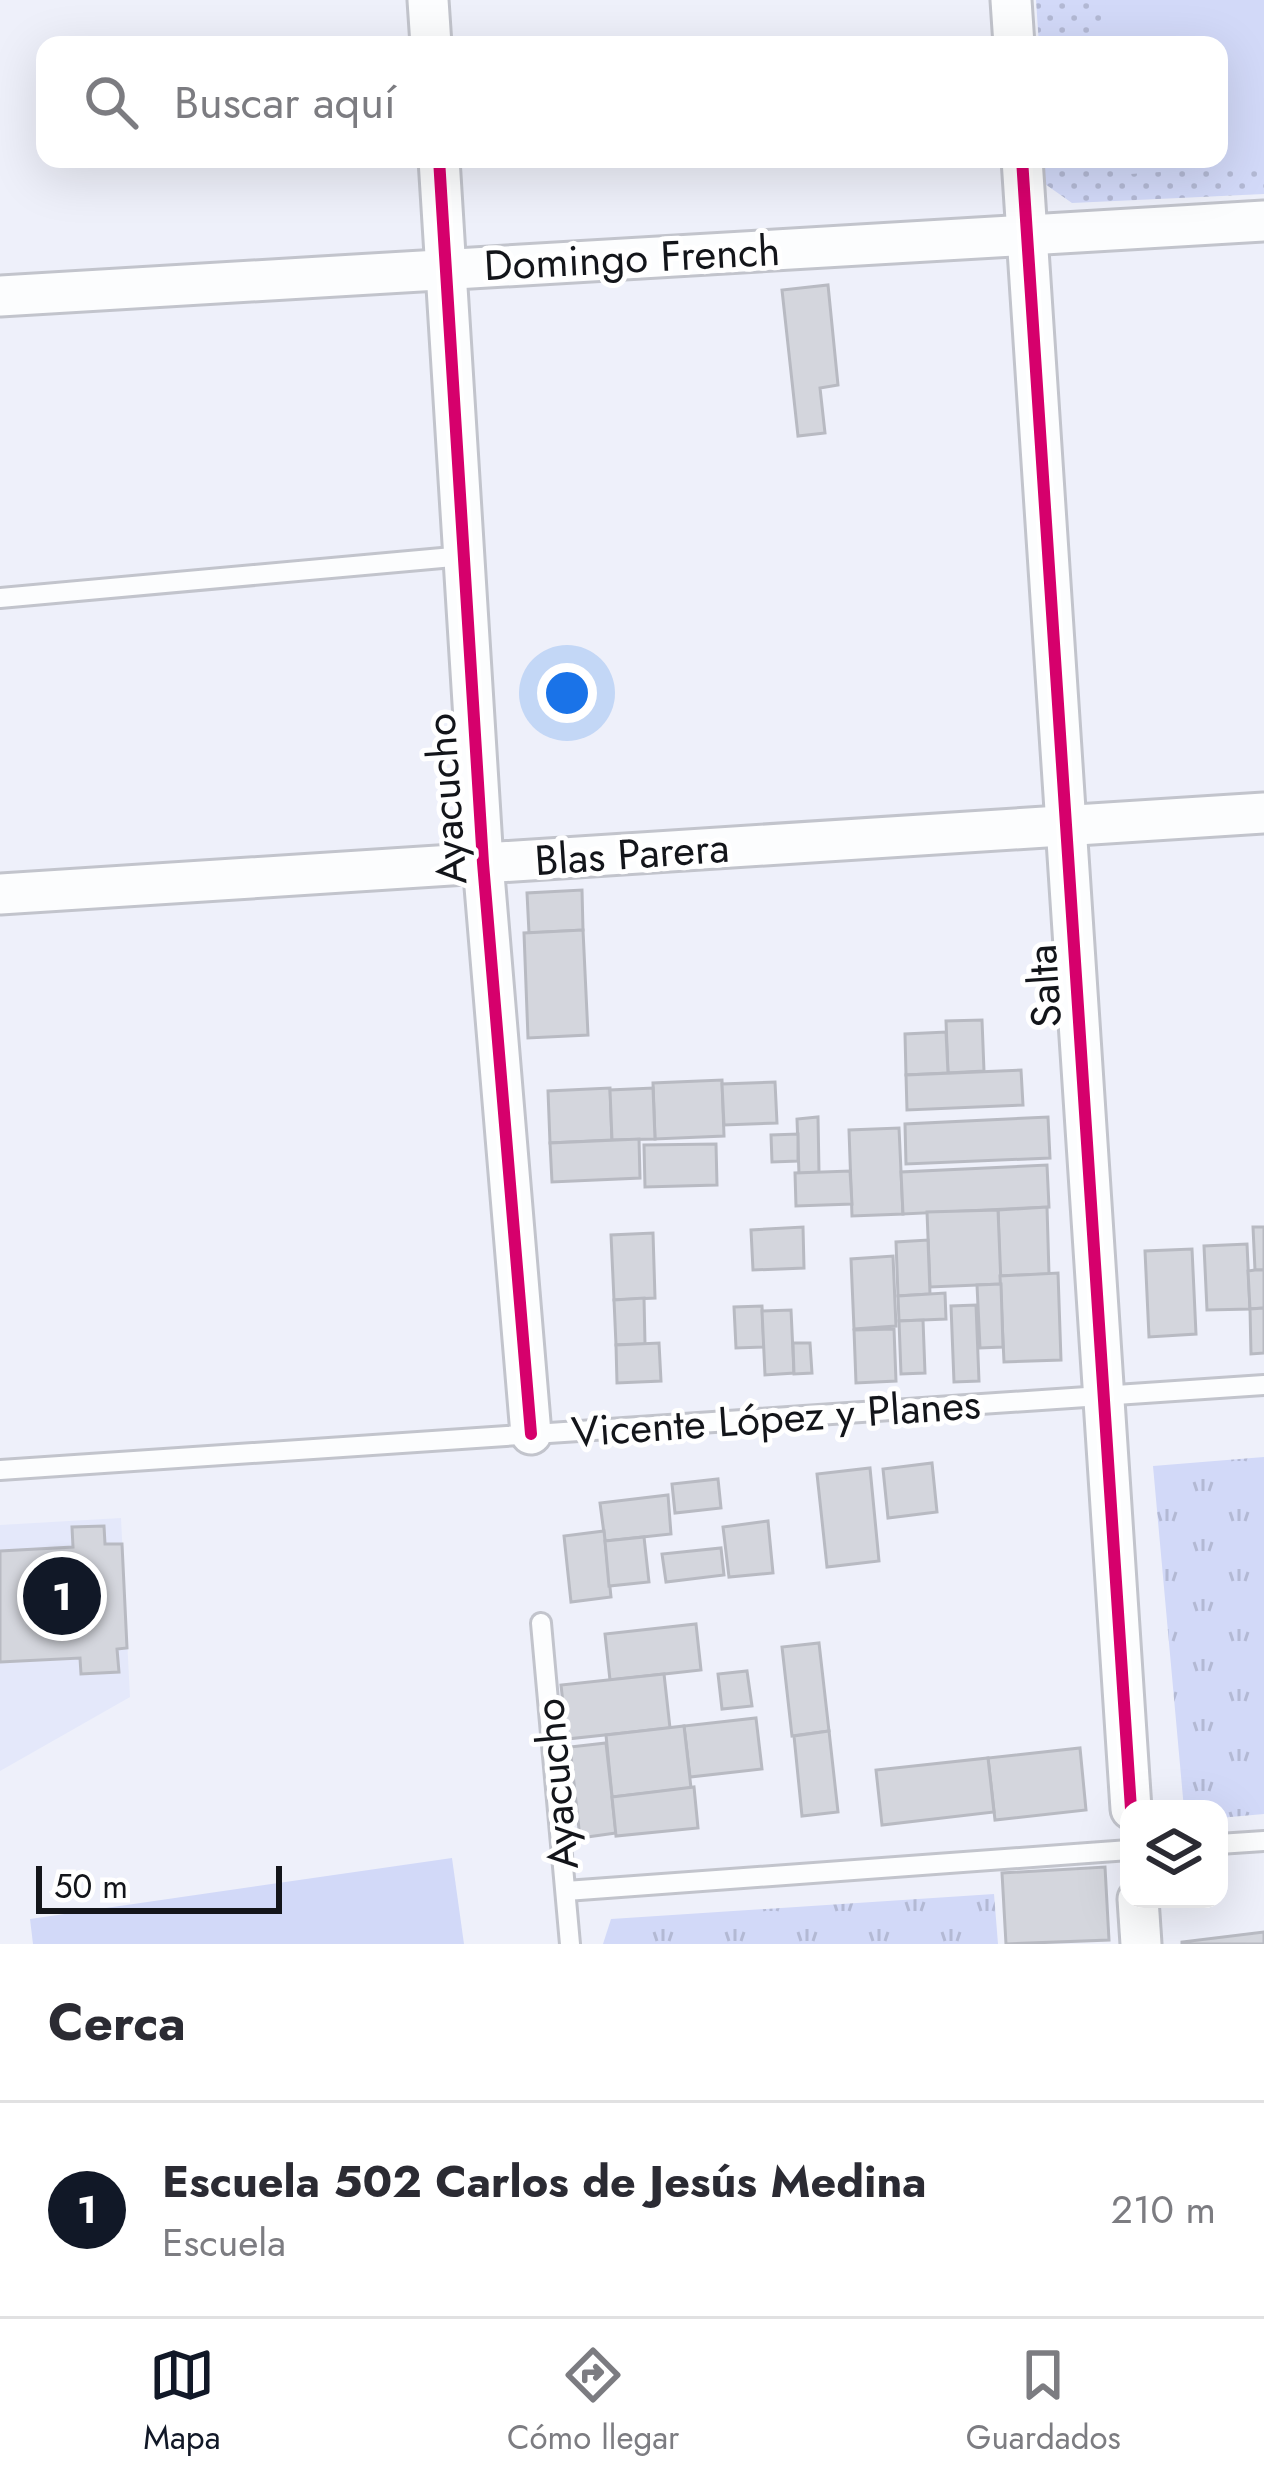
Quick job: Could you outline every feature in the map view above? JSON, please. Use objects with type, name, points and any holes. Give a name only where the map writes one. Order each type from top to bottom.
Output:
[{"type":"street","points":[[428,0],[430,36]]},
{"type":"street","points":[[1011,0],[1013,36]]},
{"type":"street","name":"Ayacucho","points":[[440,168],[483,863],[531,1434]]},
{"type":"street","name":"Salta","points":[[1023,168],[1131,1800]]},
{"type":"street","name":"Domingo French","points":[[0,296],[1264,220]]},
{"type":"street","name":"Blas Parera","points":[[0,894],[1264,813]]},
{"type":"street","points":[[1139,1908],[1141,1944]]},
{"type":"lane","points":[[0,598],[464,556]]},
{"type":"lane","name":"Vicente López y Planes","points":[[0,1470],[1264,1384]]},
{"type":"lane","name":"Ayacucho","points":[[541,1623],[570,1944]]},
{"type":"lane","points":[[1228,1843],[1264,1840]]},
{"type":"lane","points":[[566,1891],[1120,1851]]},
{"type":"shaded area","points":[[121,1518],[130,1697],[0,1771],[0,1525]]},
{"type":"green space","points":[[1036,0],[1264,0],[1264,194],[1072,203],[1045,184],[1044,168],[1228,168],[1228,36],[1038,36]]},
{"type":"green space","points":[[1105,0],[1264,0],[1264,165],[1228,167],[1228,36],[1107,36]]},
{"type":"green space","points":[[1116,168],[1220,168],[1116,175]]},
{"type":"green space","points":[[1264,1457],[1264,1814],[1228,1817],[1228,1800],[1183,1800],[1153,1466]]},
{"type":"green space","points":[[452,1858],[464,1944],[33,1944],[30,1919]]},
{"type":"green space","points":[[994,1894],[998,1944],[603,1944],[611,1919]]},
{"type":"building","points":[[828,285],[838,385],[820,388],[825,433],[798,436],[782,290]]},
{"type":"building","points":[[582,890],[583,930],[529,933],[527,893]]},
{"type":"building","points":[[583,930],[588,1035],[528,1038],[524,933]]},
{"type":"building","points":[[982,1020],[984,1071],[948,1073],[946,1021]]},
{"type":"building","points":[[946,1032],[948,1073],[906,1075],[905,1034]]},
{"type":"building","points":[[1021,1070],[1023,1105],[907,1110],[906,1075]]},
{"type":"building","points":[[722,1080],[724,1136],[655,1139],[653,1083]]},
{"type":"building","points":[[775,1082],[777,1123],[724,1125],[722,1084]]},
{"type":"building","points":[[610,1088],[612,1140],[550,1143],[548,1091]]},
{"type":"building","points":[[653,1088],[655,1139],[612,1140],[610,1090]]},
{"type":"building","points":[[818,1117],[819,1172],[799,1174],[797,1119]]},
{"type":"building","points":[[1048,1117],[1050,1158],[906,1164],[905,1124]]},
{"type":"building","points":[[899,1128],[903,1214],[852,1216],[849,1130]]},
{"type":"building","points":[[798,1134],[798,1161],[772,1162],[771,1135]]},
{"type":"building","points":[[639,1139],[640,1178],[552,1182],[550,1143]]},
{"type":"building","points":[[716,1144],[717,1185],[645,1187],[644,1145]]},
{"type":"building","points":[[1047,1165],[1049,1207],[903,1214],[901,1172]]},
{"type":"building","points":[[850,1171],[852,1204],[796,1206],[795,1173]]},
{"type":"building","points":[[1047,1207],[1049,1274],[1000,1276],[998,1210]]},
{"type":"building","points":[[998,1210],[1001,1284],[930,1287],[927,1212]]},
{"type":"building","points":[[803,1227],[804,1268],[753,1270],[751,1230]]},
{"type":"building","points":[[1253,1227],[1264,1227],[1264,1270],[1255,1270]]},
{"type":"building","points":[[653,1233],[655,1298],[614,1300],[611,1235]]},
{"type":"building","points":[[928,1240],[930,1294],[898,1296],[896,1242]]},
{"type":"building","points":[[1247,1244],[1250,1309],[1207,1310],[1204,1246]]},
{"type":"building","points":[[1192,1249],[1196,1334],[1149,1337],[1145,1251]]},
{"type":"building","points":[[893,1256],[896,1326],[854,1329],[851,1259]]},
{"type":"building","points":[[1264,1270],[1264,1308],[1250,1309],[1248,1271]]},
{"type":"building","points":[[1058,1273],[1061,1360],[1004,1362],[1000,1276]]},
{"type":"building","points":[[1001,1284],[1003,1347],[980,1348],[977,1285]]},
{"type":"building","points":[[945,1293],[946,1319],[899,1321],[898,1296]]},
{"type":"building","points":[[644,1298],[645,1344],[616,1345],[614,1300]]},
{"type":"building","points":[[976,1305],[979,1381],[954,1382],[951,1306]]},
{"type":"building","points":[[762,1306],[764,1347],[736,1348],[734,1307]]},
{"type":"building","points":[[1264,1308],[1264,1353],[1251,1354],[1250,1309]]},
{"type":"building","points":[[791,1310],[794,1373],[765,1375],[762,1311]]},
{"type":"building","points":[[923,1320],[925,1373],[901,1374],[899,1321]]},
{"type":"building","points":[[894,1329],[896,1381],[856,1383],[854,1330]]},
{"type":"building","points":[[659,1343],[661,1381],[617,1383],[616,1345]]},
{"type":"building","points":[[793,1343],[810,1343],[812,1373],[794,1374]]},
{"type":"building","points":[[932,1463],[937,1512],[888,1518],[883,1469]]},
{"type":"building","points":[[870,1468],[879,1561],[827,1567],[817,1474]]},
{"type":"building","points":[[718,1479],[721,1508],[675,1513],[672,1484]]},
{"type":"building","points":[[668,1495],[671,1534],[605,1541],[600,1503]]},
{"type":"building","points":[[768,1521],[773,1573],[729,1577],[723,1527]]},
{"type":"building","points":[[104,1526],[105,1544],[122,1544],[127,1648],[117,1649],[119,1672],[81,1674],[80,1658],[0,1662],[0,1551],[73,1547],[72,1527]]},
{"type":"building","points":[[604,1531],[611,1597],[571,1602],[564,1536]]},
{"type":"building","points":[[644,1537],[649,1582],[609,1586],[605,1541]]},
{"type":"building","points":[[721,1548],[724,1575],[666,1582],[662,1554]]},
{"type":"building","points":[[696,1624],[701,1670],[610,1680],[605,1634]]},
{"type":"building","points":[[819,1643],[829,1731],[792,1736],[782,1647]]},
{"type":"building","points":[[747,1671],[752,1706],[722,1709],[718,1674]]},
{"type":"building","points":[[664,1674],[670,1728],[567,1739],[561,1685]]},
{"type":"building","points":[[756,1718],[762,1769],[690,1777],[684,1726]]},
{"type":"building","points":[[684,1726],[691,1788],[612,1797],[606,1735]]},
{"type":"building","points":[[829,1731],[838,1812],[802,1816],[794,1736]]},
{"type":"building","points":[[606,1743],[616,1833],[580,1838],[570,1747]]},
{"type":"building","points":[[1080,1748],[1086,1810],[995,1820],[988,1758]]},
{"type":"building","points":[[988,1758],[994,1812],[882,1825],[876,1770]]},
{"type":"building","points":[[694,1787],[698,1828],[616,1836],[612,1797]]},
{"type":"building","points":[[1105,1867],[1109,1940],[1006,1944],[1002,1873]]},
{"type":"building","points":[[1264,1932],[1264,1944],[1182,1944],[1182,1942]]},
{"type":"cycle path","points":[[440,168],[483,863],[531,1434]]},
{"type":"cycle path","points":[[1023,168],[1130,1800]]},
{"type":"place","name":"Escuela 502 Carlos de Jesús Medina","points":[[62,1596]]}]
